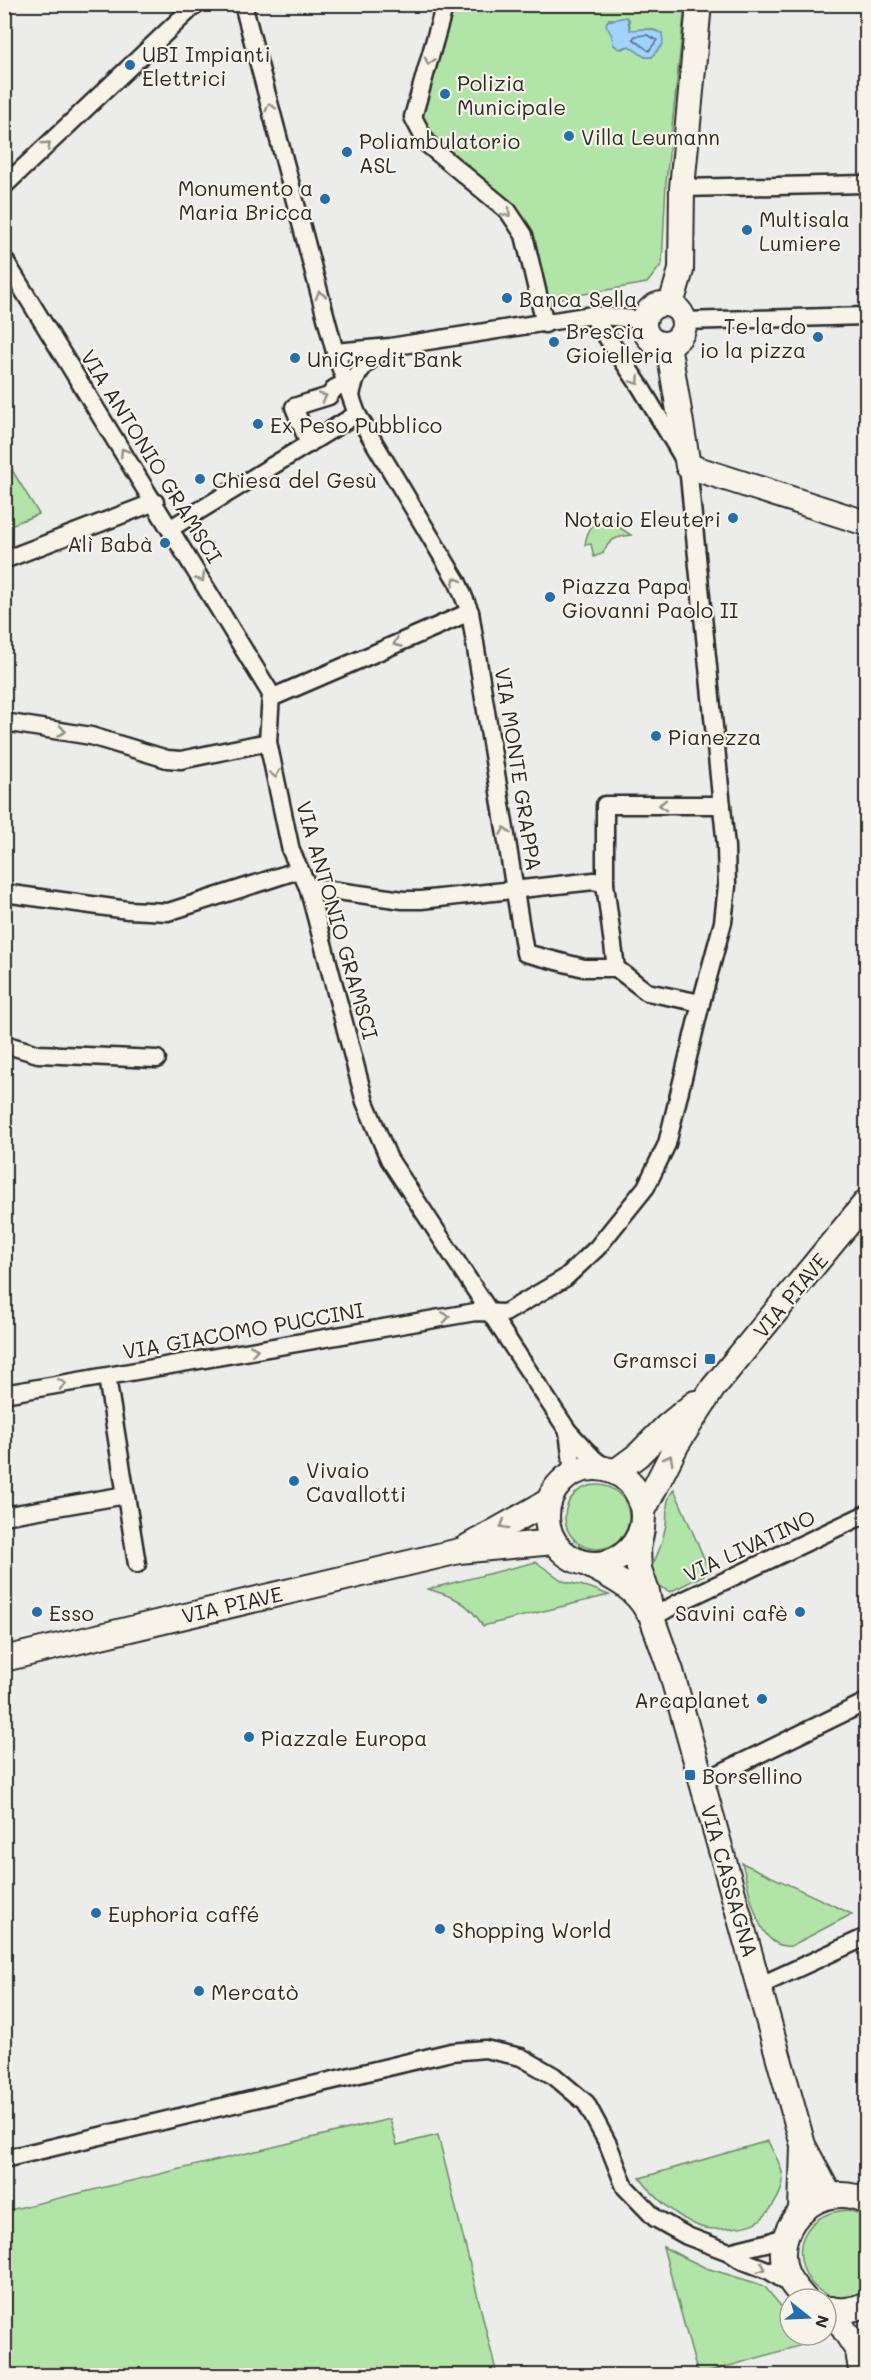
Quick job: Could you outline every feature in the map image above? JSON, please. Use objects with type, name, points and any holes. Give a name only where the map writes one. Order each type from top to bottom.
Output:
[{"type":"street","points":[[4,186],[196,4]]},
{"type":"street","name":"VIA MONTE GRAPPA","points":[[243,4],[335,352],[357,414],[458,583],[470,612],[515,889]]},
{"type":"street","points":[[445,4],[413,117],[427,144],[508,211],[524,235],[545,324]]},
{"type":"street","points":[[699,4],[682,188],[681,270],[677,313],[680,337],[668,344],[656,343],[646,333],[644,320],[651,308],[657,304],[677,313],[867,316]]},
{"type":"street","points":[[682,188],[867,184]]},
{"type":"street","name":"VIA ANTONIO GRAMSCI","points":[[4,259],[271,694],[268,742],[291,851],[308,887],[365,1102],[389,1159],[568,1431],[592,1458],[611,1470]]},
{"type":"street","points":[[335,352],[390,347],[592,315],[644,320]]},
{"type":"street","points":[[592,315],[687,459],[867,523]]},
{"type":"street","points":[[668,344],[687,459]]},
{"type":"street","points":[[309,444],[294,407],[329,396],[335,388],[349,389],[362,366],[390,347]]},
{"type":"street","points":[[171,528],[357,414]]},
{"type":"street","name":"VIA GIACOMO PUCCINI","points":[[4,1394],[475,1312],[505,1313],[565,1278],[597,1248],[646,1187],[667,1144],[723,922],[727,886],[722,805],[687,459]]},
{"type":"street","points":[[4,560],[155,502]]},
{"type":"street","points":[[270,698],[470,612]]},
{"type":"street","points":[[4,722],[91,736],[167,759],[181,760],[268,742]]},
{"type":"street","points":[[616,968],[605,884],[605,805],[722,805]]},
{"type":"street","points":[[4,893],[128,910],[168,912],[299,870]]},
{"type":"street","name":"VIA MONTE GRAPPA","points":[[308,887],[403,900],[594,881],[605,884]]},
{"type":"street","points":[[515,889],[525,953],[584,968],[616,968],[647,992],[701,1003]]},
{"type":"street","points":[[4,1044],[38,1054],[157,1059]]},
{"type":"street","name":"VIA PIAVE","points":[[643,1520],[677,1444],[713,1389],[867,1202]]},
{"type":"street","points":[[107,1377],[137,1564]]},
{"type":"street","name":"VIA PIAVE","points":[[611,1470],[638,1455],[667,1426],[713,1389]]},
{"type":"street","name":"VIA ANTONIO GRAMSCI","points":[[568,1431],[572,1463],[569,1475]]},
{"type":"street","points":[[594,1468],[611,1470],[631,1484],[642,1501],[643,1520],[636,1542],[622,1557],[603,1565],[589,1565],[575,1561],[563,1553],[554,1542],[548,1529],[549,1501],[557,1486],[569,1475],[594,1468]]},
{"type":"street","points":[[4,1516],[126,1495]]},
{"type":"street","name":"VIA PIAVE","points":[[459,1551],[549,1501]]},
{"type":"street","name":"VIA LIVATINO","points":[[652,1618],[676,1604],[867,1514]]},
{"type":"street","name":"VIA CASSAGNA","points":[[643,1520],[638,1549],[639,1569],[647,1592],[652,1618],[671,1671],[803,2145],[830,2196]]},
{"type":"street","name":"VIA PIAVE","points":[[4,1659],[459,1551],[554,1542]]},
{"type":"street","name":"VIA CASSAGNA","points":[[589,1565],[621,1582],[639,1596],[652,1618]]},
{"type":"street","points":[[702,1782],[867,1702]]},
{"type":"street","points":[[759,1986],[867,1936]]},
{"type":"street","points":[[4,2159],[451,2052],[485,2049],[521,2057],[554,2076],[586,2103],[608,2144],[625,2187],[655,2218],[687,2236],[770,2271],[791,2287]]},
{"type":"street","name":"VIA CASSAGNA","points":[[801,2210],[803,2145]]},
{"type":"street","points":[[796,2287],[785,2269],[782,2251],[791,2222],[801,2210],[813,2202],[830,2196],[847,2195],[867,2201]]},
{"type":"street","points":[[729,2252],[785,2236]]},
{"type":"street","points":[[838,2310],[867,2304]]},
{"type":"street","points":[[838,2322],[858,2351],[862,2376]]},
{"type":"street","points":[[858,2351],[867,2322]]},
{"type":"green space","points":[[449,5],[685,5],[666,183],[662,264],[647,283],[544,301],[530,235],[447,151],[418,114]],"holes":[[[609,19],[629,19],[630,30],[657,31],[652,57],[645,57],[629,46],[622,49],[615,46]]]},
{"type":"green space","points":[[4,457],[39,514],[5,527],[4,527]]},
{"type":"green space","points":[[608,517],[624,522],[620,528],[631,535],[614,540],[603,553],[594,557],[591,544],[585,545],[587,535],[594,524]]},
{"type":"green space","points":[[597,1485],[609,1487],[620,1494],[627,1505],[629,1517],[627,1529],[620,1540],[609,1547],[597,1549],[585,1547],[574,1540],[567,1529],[565,1517],[567,1505],[574,1494],[585,1487]]},
{"type":"green space","points":[[674,1489],[710,1572],[670,1592],[656,1585],[647,1574],[661,1544],[666,1525],[668,1502]]},
{"type":"green space","points":[[536,1562],[563,1581],[609,1595],[483,1626],[466,1606],[446,1595],[428,1589]]},
{"type":"green space","points":[[742,1863],[852,1914],[791,1946],[779,1945],[762,1928],[756,1916]]},
{"type":"green space","points":[[390,2119],[397,2145],[438,2135],[497,2375],[5,2375],[5,2211]]},
{"type":"green space","points":[[768,2141],[781,2170],[782,2185],[768,2212],[760,2220],[749,2225],[723,2229],[701,2227],[667,2207],[640,2178]]},
{"type":"green space","points":[[848,2210],[866,2216],[866,2291],[844,2298],[838,2297],[838,2287],[817,2287],[811,2282],[803,2266],[801,2247],[807,2230],[822,2217]]},
{"type":"green space","points":[[663,2247],[706,2268],[765,2287],[778,2303],[778,2347],[795,2347],[698,2375]]},
{"type":"water","points":[[627,17],[630,30],[648,29],[662,33],[663,44],[652,57],[645,57],[629,46],[619,49],[613,44],[612,36],[606,25],[607,21]]},
{"type":"place","name":"UBI Impianti Elettrici","points":[[130,65]]},
{"type":"place","name":"Polizia Municipale","points":[[445,94]]},
{"type":"place","name":"Villa Leumann","points":[[569,136]]},
{"type":"place","name":"Poliambulatorio ASL","points":[[347,152]]},
{"type":"place","name":"Monumento a Maria Bricca","points":[[325,199]]},
{"type":"place","name":"Multisala Lumiere","points":[[747,230]]},
{"type":"place","name":"Banca Sella","points":[[507,298]]},
{"type":"place","name":"Te la do io la pizza","points":[[818,337]]},
{"type":"place","name":"Brescia Gioielleria","points":[[554,342]]},
{"type":"place","name":"UniCredit Bank","points":[[295,358]]},
{"type":"place","name":"Ex Peso Pubblico","points":[[258,424]]},
{"type":"place","name":"Chiesa del Gesù","points":[[200,479]]},
{"type":"place","name":"Notaio Eleuteri","points":[[733,518]]},
{"type":"place","name":"Alì Babà","points":[[165,543]]},
{"type":"place","name":"Piazza Papa Giovanni Paolo II","points":[[550,597]]},
{"type":"place","name":"Pianezza","points":[[656,736]]},
{"type":"place","name":"Gramsci","points":[[710,1359]]},
{"type":"place","name":"Vivaio Cavallotti","points":[[294,1481]]},
{"type":"place","name":"Esso","points":[[37,1612]]},
{"type":"place","name":"Savini cafè","points":[[800,1612]]},
{"type":"place","name":"Arcaplanet","points":[[762,1699]]},
{"type":"place","name":"Piazzale Europa","points":[[249,1737]]},
{"type":"place","name":"Borsellino","points":[[690,1775]]},
{"type":"place","name":"Euphoria caffé","points":[[96,1913]]},
{"type":"place","name":"Shopping World","points":[[440,1929]]},
{"type":"place","name":"Mercatò","points":[[199,1991]]}]
